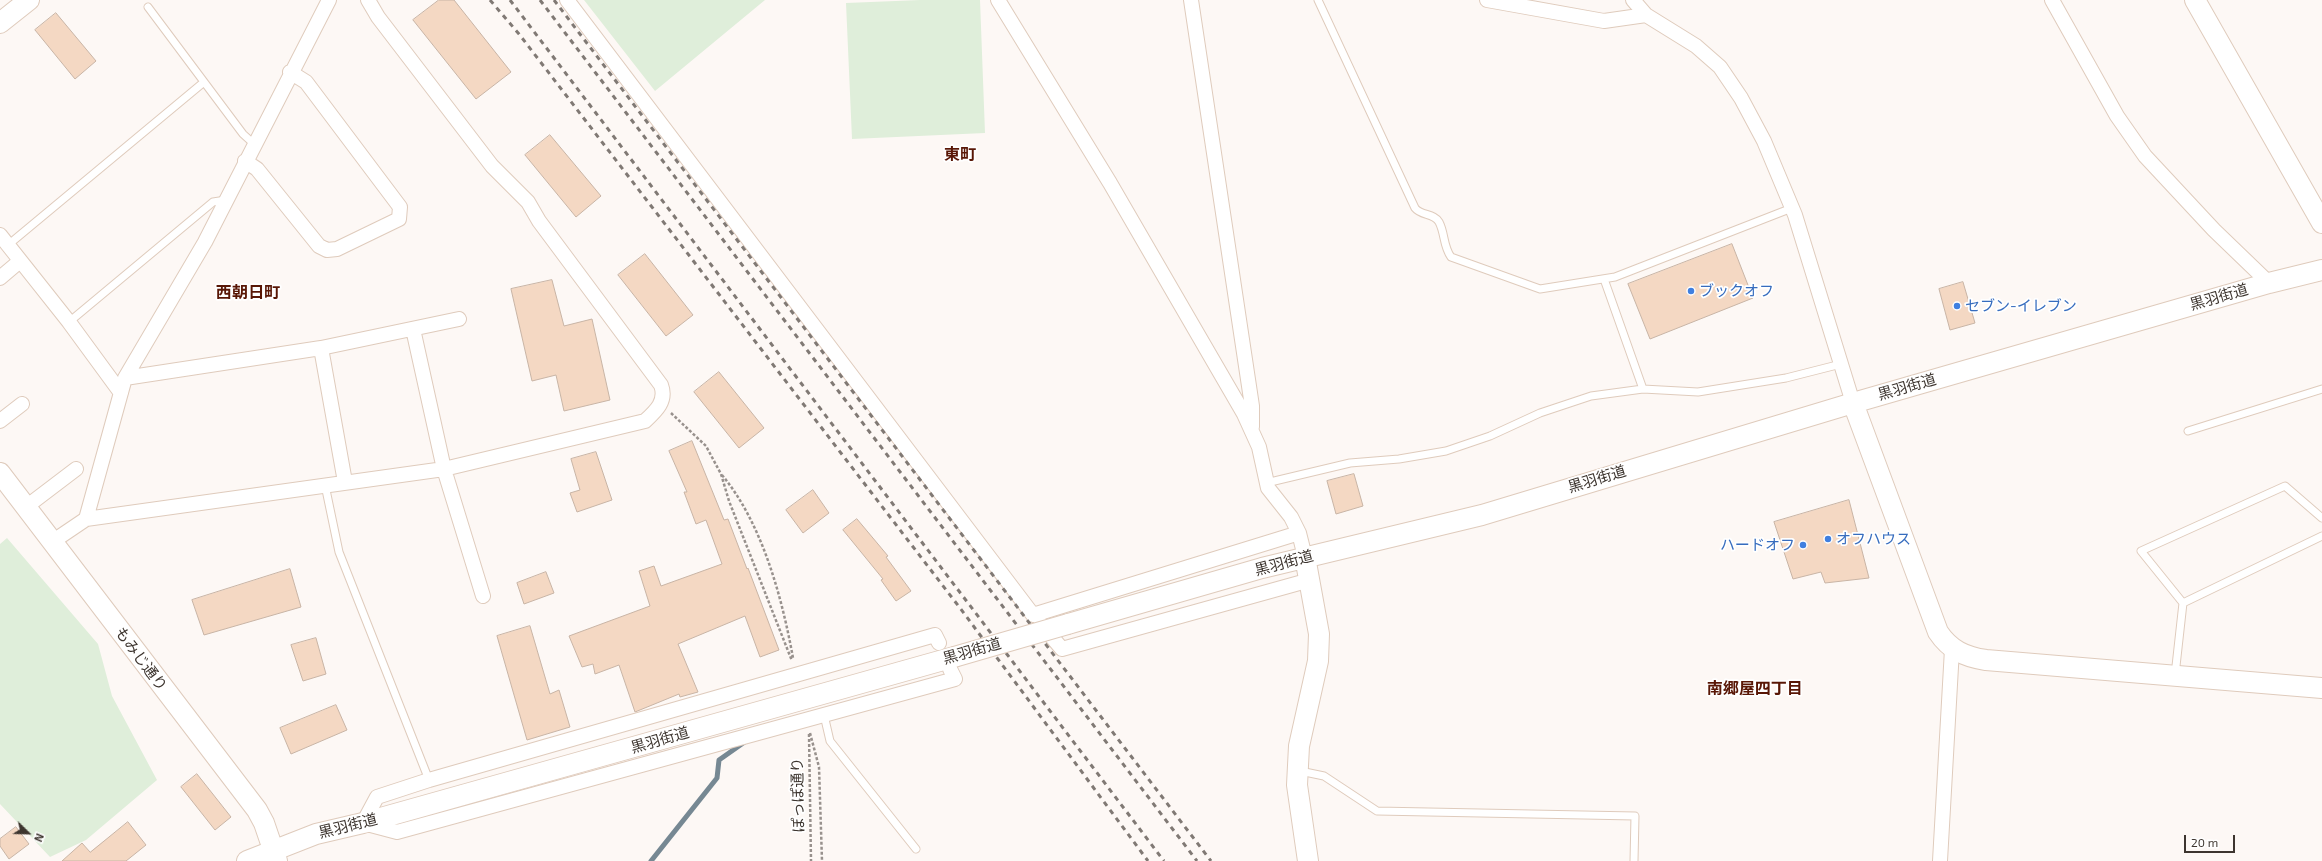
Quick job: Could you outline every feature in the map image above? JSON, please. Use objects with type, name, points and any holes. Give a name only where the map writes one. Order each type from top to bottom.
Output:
[{"type":"street","points":[[0,23],[29,0]]},
{"type":"street","points":[[86,519],[125,378],[205,242],[290,72],[329,0]]},
{"type":"street","points":[[52,542],[86,519],[444,469],[644,421],[660,405],[664,392],[661,385],[540,222],[528,202],[492,166],[378,17],[368,0]]},
{"type":"street","points":[[568,0],[1033,615],[1062,649],[1310,580]]},
{"type":"street","points":[[998,0],[1110,183],[1252,431],[1259,447],[1266,483],[1291,517],[1299,533],[1310,580],[1319,634],[1318,661],[1299,746],[1297,785],[1308,861]]},
{"type":"street","points":[[1190,0],[1250,392],[1252,431]]},
{"type":"street","points":[[1487,0],[1604,21],[1646,14]]},
{"type":"street","points":[[1633,0],[1646,14],[1696,46],[1720,67],[1741,98],[1764,141],[1792,208],[1853,403],[1938,632],[1952,649],[1964,655],[1986,660],[2322,688]]},
{"type":"street","points":[[2052,0],[2117,116],[2145,156],[2214,230],[2269,283]]},
{"type":"street","points":[[2195,0],[2322,223]]},
{"type":"street","points":[[245,162],[257,169],[319,246],[327,250],[337,249],[399,219],[400,207],[306,82],[290,72]]},
{"type":"street","points":[[4,240],[69,322],[121,393]]},
{"type":"street","points":[[0,278],[20,261]]},
{"type":"street","name":"黒羽街道","points":[[247,861],[275,856],[316,834],[363,823],[952,663],[1068,624],[1305,557],[1482,515],[1853,403],[2269,283],[2322,270]]},
{"type":"street","points":[[125,378],[321,348],[459,319]]},
{"type":"street","points":[[413,329],[444,469],[483,596]]},
{"type":"street","points":[[321,348],[345,482]]},
{"type":"street","points":[[0,421],[22,404]]},
{"type":"street","points":[[26,507],[76,469]]},
{"type":"street","name":"もみじ通り","points":[[0,473],[257,810],[264,823],[275,856]]},
{"type":"street","points":[[1033,615],[1299,533]]},
{"type":"street","points":[[938,643],[935,635],[429,780],[376,797],[363,823],[397,832],[955,680],[952,663]]},
{"type":"street","points":[[1940,861],[1952,649]]},
{"type":"lane","points":[[1318,0],[1415,208],[1419,214],[1434,217],[1438,222],[1446,250],[1451,257],[1540,289],[1615,277],[1792,208]]},
{"type":"lane","points":[[148,7],[243,134],[254,144]]},
{"type":"lane","points":[[4,240],[204,82]]},
{"type":"lane","points":[[69,322],[213,202],[226,200]]},
{"type":"lane","points":[[1604,279],[1643,389]]},
{"type":"lane","points":[[1266,483],[1350,463],[1399,459],[1446,450],[1490,436],[1540,413],[1592,396],[1643,389],[1698,392],[1786,378],[1841,364]]},
{"type":"lane","points":[[2188,431],[2322,389]]},
{"type":"lane","points":[[325,485],[339,552],[429,780]]},
{"type":"lane","points":[[2175,675],[2183,603],[2141,551],[2285,486],[2322,518]]},
{"type":"lane","points":[[2183,603],[2322,536]]},
{"type":"lane","points":[[824,715],[830,741],[916,849]]},
{"type":"lane","points":[[1298,771],[1324,776],[1378,811],[1635,816],[1634,861]]},
{"type":"path","points":[[670,412],[706,446],[721,474],[729,501],[794,665],[787,626],[750,517],[738,494],[721,474]]},
{"type":"path","name":"ぽっぽ通り","points":[[811,861],[809,729],[819,767],[822,861]]},
{"type":"green space","points":[[584,0],[765,0],[655,91]]},
{"type":"green space","points":[[920,0],[980,0],[985,133],[852,139],[846,3]]},
{"type":"green space","points":[[7,538],[98,644],[112,696],[157,780],[86,840],[50,857],[0,804],[0,544]]},
{"type":"building","points":[[439,0],[454,0],[511,72],[476,99],[413,20]]},
{"type":"building","points":[[56,13],[96,61],[75,79],[35,30]]},
{"type":"building","points":[[550,135],[601,196],[576,217],[525,155]]},
{"type":"building","name":"ブックオフ","points":[[1732,244],[1753,298],[1650,339],[1628,284]]},
{"type":"building","points":[[645,254],[693,315],[666,336],[618,275]]},
{"type":"building","points":[[552,280],[564,326],[592,319],[610,400],[564,411],[556,375],[532,381],[511,289]]},
{"type":"building","name":"セブン-イレブン","points":[[1963,282],[1975,323],[1950,330],[1939,289]]},
{"type":"building","points":[[719,372],[764,428],[739,448],[694,392]]},
{"type":"building","points":[[692,441],[724,520],[728,519],[779,650],[760,657],[745,616],[678,644],[698,692],[680,697],[679,694],[635,712],[619,665],[595,674],[593,664],[582,667],[569,636],[650,606],[639,571],[654,566],[661,586],[722,564],[706,520],[696,524],[684,492],[687,492],[669,451]]},
{"type":"building","points":[[596,452],[612,500],[577,512],[570,493],[580,490],[571,459]]},
{"type":"building","points":[[1354,474],[1363,506],[1336,514],[1327,481]]},
{"type":"building","points":[[813,490],[829,513],[803,533],[786,510]]},
{"type":"building","points":[[1849,500],[1869,578],[1825,583],[1821,572],[1793,579],[1774,522]]},
{"type":"building","points":[[857,519],[888,556],[886,557],[911,591],[896,601],[881,580],[883,579],[843,530]]},
{"type":"building","points":[[290,569],[301,607],[204,635],[192,600]]},
{"type":"building","points":[[546,572],[554,593],[524,604],[517,583]]},
{"type":"building","points":[[530,626],[550,694],[559,690],[570,727],[527,740],[497,636]]},
{"type":"building","points":[[316,638],[326,674],[303,681],[291,645]]},
{"type":"building","points":[[336,705],[347,730],[291,754],[280,728]]},
{"type":"building","points":[[197,774],[231,817],[215,830],[181,787]]},
{"type":"building","points":[[128,822],[146,845],[126,861],[62,861],[82,843],[90,852]]},
{"type":"building","points":[[16,827],[29,844],[9,859],[0,846],[0,839]]},
{"type":"waterway","points":[[651,861],[717,778],[719,760],[746,741]]},
{"type":"railway","points":[[490,0],[519,34],[960,608],[1148,861]]},
{"type":"railway","points":[[510,0],[1164,861]]},
{"type":"railway","points":[[540,0],[1197,861]]},
{"type":"railway","points":[[554,0],[1211,861]]},
{"type":"place","name":"ブックオフ","points":[[1691,291]]},
{"type":"place","name":"セブン-イレブン","points":[[1957,306]]},
{"type":"place","name":"オフハウス","points":[[1828,539]]},
{"type":"place","name":"ハードオフ","points":[[1803,545]]},
{"type":"district","name":"東町","points":[[960,155]]},
{"type":"district","name":"西朝日町","points":[[248,293]]},
{"type":"district","name":"南郷屋四丁目","points":[[1755,689]]}]
